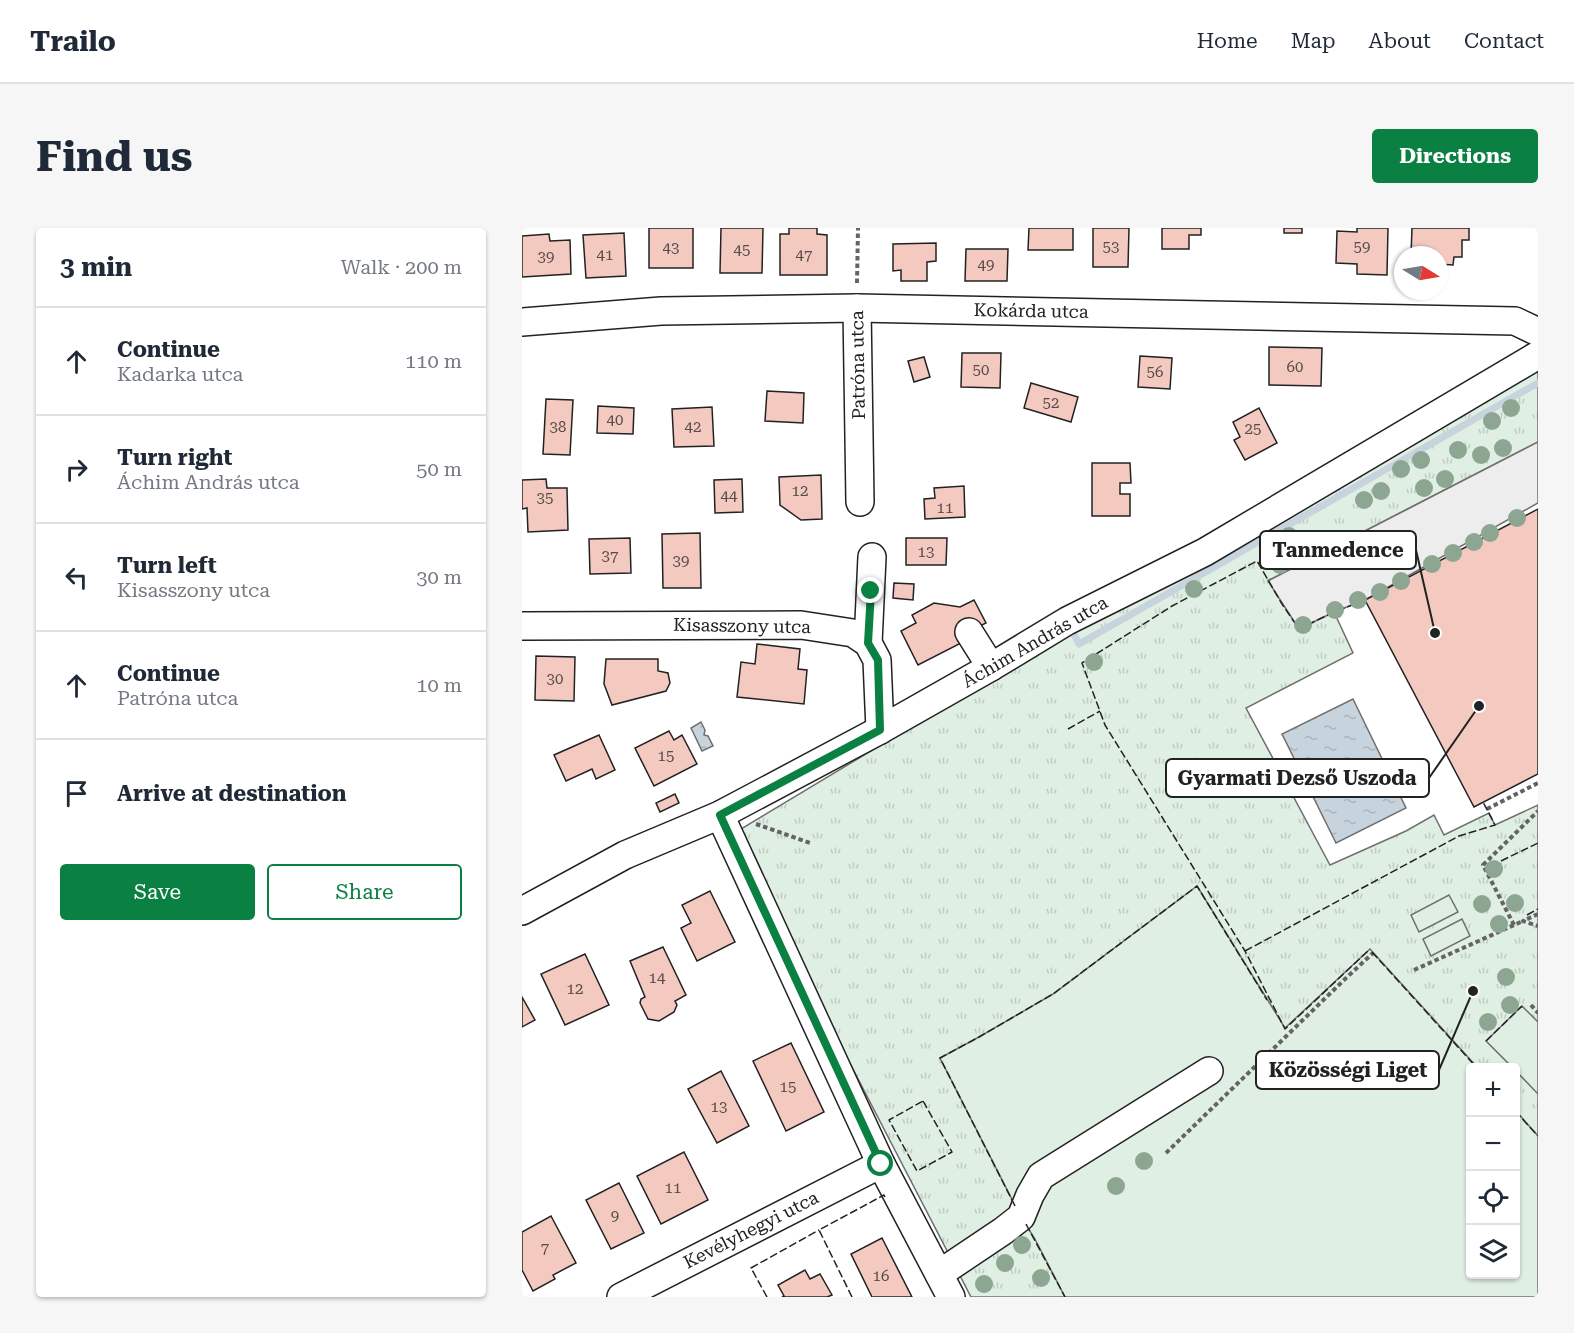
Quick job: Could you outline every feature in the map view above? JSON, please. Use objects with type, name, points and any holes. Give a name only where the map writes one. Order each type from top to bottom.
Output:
[{"type":"street","name":"Kokárda utca","points":[[522,322],[661,311],[857,308],[1515,321],[1538,332]]},
{"type":"street","name":"Patróna utca","points":[[857,308],[860,502]]},
{"type":"street","name":"Áchim András utca","points":[[522,911],[625,855],[722,814],[880,730],[1067,621],[1205,552],[1538,355]]},
{"type":"street","points":[[872,557],[882,591],[868,643],[878,660],[880,730]]},
{"type":"street","name":"Kisasszony utca","points":[[522,626],[801,625],[853,633],[868,643]]},
{"type":"street","points":[[969,632],[991,667]]},
{"type":"street","points":[[722,814],[881,1164],[945,1286],[995,1238],[1021,1217],[1041,1176],[1209,1071]]},
{"type":"street","name":"Kevélyhegyi utca","points":[[621,1297],[881,1164]]},
{"type":"path","name":"Patróna utca","points":[[857,308],[858,228]]},
{"type":"path","points":[[1486,808],[1538,783]]},
{"type":"path","points":[[1514,925],[1483,865],[1538,811]]},
{"type":"path","points":[[722,814],[810,843]]},
{"type":"path","points":[[1414,970],[1538,914]]},
{"type":"path","points":[[1523,921],[1538,926]]},
{"type":"path","points":[[1166,1152],[1373,953]]},
{"type":"path","points":[[1531,1005],[1538,1012]]},
{"type":"green space","points":[[1538,368],[1538,442],[1269,580],[1319,619],[1334,612],[1353,653],[1246,708],[1330,865],[1406,831],[1434,815],[1444,835],[1489,813],[1495,825],[1538,805],[1538,1297],[971,1297],[813,992],[736,832],[1157,579]]},
{"type":"green space","points":[[1197,886],[1285,1028],[1370,949],[1473,1063],[1466,1063],[1466,1279],[1520,1279],[1520,1116],[1538,1136],[1538,1297],[1065,1297],[1021,1217],[940,1058],[1053,994]]},
{"type":"green space","points":[[1449,895],[1458,912],[1419,932],[1411,915]]},
{"type":"green space","points":[[1462,919],[1470,936],[1431,956],[1423,939]]},
{"type":"green space","points":[[1522,1006],[1538,1022],[1538,1094],[1520,1075],[1520,1063],[1508,1063],[1486,1041]]},
{"type":"shaded area","points":[[1538,442],[1538,503],[1365,600],[1299,629],[1268,581]]},
{"type":"water","points":[[1353,699],[1406,808],[1336,843],[1282,734]]},
{"type":"water","points":[[701,722],[705,730],[704,735],[708,736],[713,746],[702,751],[691,728]]},
{"type":"building","points":[[649,228],[693,228],[693,268],[649,268]]},
{"type":"building","points":[[721,228],[763,228],[762,273],[720,273]]},
{"type":"building","points":[[789,228],[817,228],[817,234],[827,235],[827,275],[780,275],[780,234],[789,234]]},
{"type":"building","points":[[1029,228],[1073,228],[1073,250],[1028,250]]},
{"type":"building","points":[[1093,228],[1129,228],[1128,267],[1093,267]]},
{"type":"building","points":[[1162,228],[1201,228],[1201,235],[1189,235],[1189,249],[1162,249]]},
{"type":"building","points":[[1284,228],[1302,228],[1302,233],[1284,233]]},
{"type":"building","points":[[1357,228],[1388,228],[1387,275],[1357,274],[1357,264],[1336,263],[1337,231],[1357,232]]},
{"type":"building","points":[[1412,228],[1469,228],[1469,240],[1462,240],[1462,257],[1454,257],[1453,265],[1448,265],[1448,246],[1411,246]]},
{"type":"building","points":[[624,233],[626,276],[586,278],[583,235]]},
{"type":"building","points":[[549,234],[550,241],[570,240],[571,274],[522,277],[522,236]]},
{"type":"building","points":[[936,243],[936,261],[927,262],[927,281],[901,281],[901,270],[893,271],[893,244]]},
{"type":"building","points":[[966,249],[1008,249],[1007,281],[965,281]]},
{"type":"building","points":[[1269,347],[1322,348],[1321,386],[1269,385]]},
{"type":"building","points":[[962,353],[1001,353],[1000,388],[961,387]]},
{"type":"building","points":[[1140,356],[1172,358],[1170,389],[1138,387]]},
{"type":"building","points":[[924,357],[930,377],[914,382],[908,361]]},
{"type":"building","points":[[1031,383],[1078,397],[1071,422],[1024,408]]},
{"type":"building","points":[[767,391],[804,393],[803,423],[765,421]]},
{"type":"building","points":[[546,399],[573,400],[570,455],[543,454]]},
{"type":"building","points":[[598,406],[634,408],[633,434],[597,433]]},
{"type":"building","points":[[712,407],[714,446],[674,447],[672,409]]},
{"type":"building","points":[[1259,408],[1277,443],[1245,460],[1234,440],[1240,437],[1233,422]]},
{"type":"building","points":[[1092,463],[1130,463],[1131,483],[1120,483],[1120,494],[1130,494],[1130,516],[1092,516]]},
{"type":"building","points":[[821,475],[822,519],[801,520],[780,505],[779,477]]},
{"type":"building","points":[[546,479],[547,488],[567,488],[568,530],[528,532],[527,508],[522,509],[522,480]]},
{"type":"building","points":[[742,479],[743,512],[715,513],[714,480]]},
{"type":"building","points":[[964,486],[965,517],[925,519],[924,499],[935,498],[934,488]]},
{"type":"building","points":[[1538,509],[1538,774],[1474,807],[1365,600]]},
{"type":"building","points":[[700,533],[701,588],[663,588],[662,534]]},
{"type":"building","points":[[630,538],[631,573],[590,574],[589,539]]},
{"type":"building","points":[[906,538],[947,538],[946,565],[906,565]]},
{"type":"building","points":[[894,583],[914,584],[913,600],[893,598]]},
{"type":"building","points":[[974,600],[986,623],[962,635],[965,641],[918,665],[901,631],[916,623],[912,615],[934,603],[960,607]]},
{"type":"building","points":[[757,644],[800,649],[798,669],[807,670],[804,704],[737,697],[741,662],[755,664]]},
{"type":"building","points":[[536,656],[575,657],[574,701],[535,700]]},
{"type":"building","points":[[606,659],[658,659],[658,671],[668,673],[670,683],[666,691],[612,705],[604,684]]},
{"type":"building","points":[[669,731],[674,740],[682,735],[697,764],[654,786],[635,748]]},
{"type":"building","points":[[599,735],[615,770],[596,779],[592,769],[566,781],[554,755]]},
{"type":"building","points":[[675,794],[679,803],[660,812],[656,803]]},
{"type":"building","points":[[710,891],[735,942],[697,961],[681,928],[691,923],[682,905]]},
{"type":"building","points":[[663,947],[686,995],[675,1001],[677,1005],[674,1012],[659,1021],[648,1019],[640,1003],[645,997],[630,961]]},
{"type":"building","points":[[585,954],[609,1005],[565,1025],[541,974]]},
{"type":"building","points":[[522,997],[535,1020],[522,1027]]},
{"type":"building","points":[[791,1043],[824,1112],[786,1131],[753,1061]]},
{"type":"building","points":[[721,1071],[749,1126],[717,1143],[688,1089]]},
{"type":"building","points":[[684,1152],[708,1200],[661,1224],[637,1176]]},
{"type":"building","points":[[619,1183],[644,1233],[611,1249],[586,1200]]},
{"type":"building","points":[[551,1216],[576,1263],[553,1275],[555,1279],[533,1291],[522,1270],[522,1232]]},
{"type":"building","points":[[882,1238],[912,1297],[872,1297],[851,1254]]},
{"type":"building","points":[[805,1270],[810,1279],[820,1274],[832,1295],[782,1297],[784,1296],[778,1285]]},
{"type":"waterway","points":[[1070,626],[1079,644],[1538,383]]},
{"type":"fence","points":[[1365,600],[1299,629],[1257,561],[1172,606],[1082,663],[1105,725],[1245,951],[1285,1029],[1370,949]]},
{"type":"fence","points":[[1068,729],[1100,711]]},
{"type":"fence","points":[[1245,951],[1459,836],[1495,825],[1483,802]]},
{"type":"fence","points":[[1501,861],[1538,843]]},
{"type":"fence","points":[[1015,1206],[940,1058],[1053,994],[1197,886],[1267,1000]]},
{"type":"fence","points":[[1527,915],[1538,909]]},
{"type":"fence","points":[[1372,952],[1472,1063]]},
{"type":"fence","points":[[1486,1041],[1522,1006]]},
{"type":"fence","points":[[923,1101],[952,1152],[917,1171],[889,1120],[923,1101]]},
{"type":"fence","points":[[1520,1116],[1538,1136]]},
{"type":"fence","points":[[852,1297],[819,1230],[884,1195],[885,1197]]},
{"type":"fence","points":[[1026,1224],[1065,1297]]},
{"type":"fence","points":[[767,1297],[751,1268],[819,1230]]},
{"type":"place","name":"Tanmedence","points":[[1435,633]]},
{"type":"place","name":"Gyarmati Dezső Uszoda","points":[[1479,706]]},
{"type":"place","name":"Közösségi Liget","points":[[1473,991]]},
{"type":"route","points":[[871,591],[868,643],[878,660],[880,730],[720,815],[881,1164]]}]
